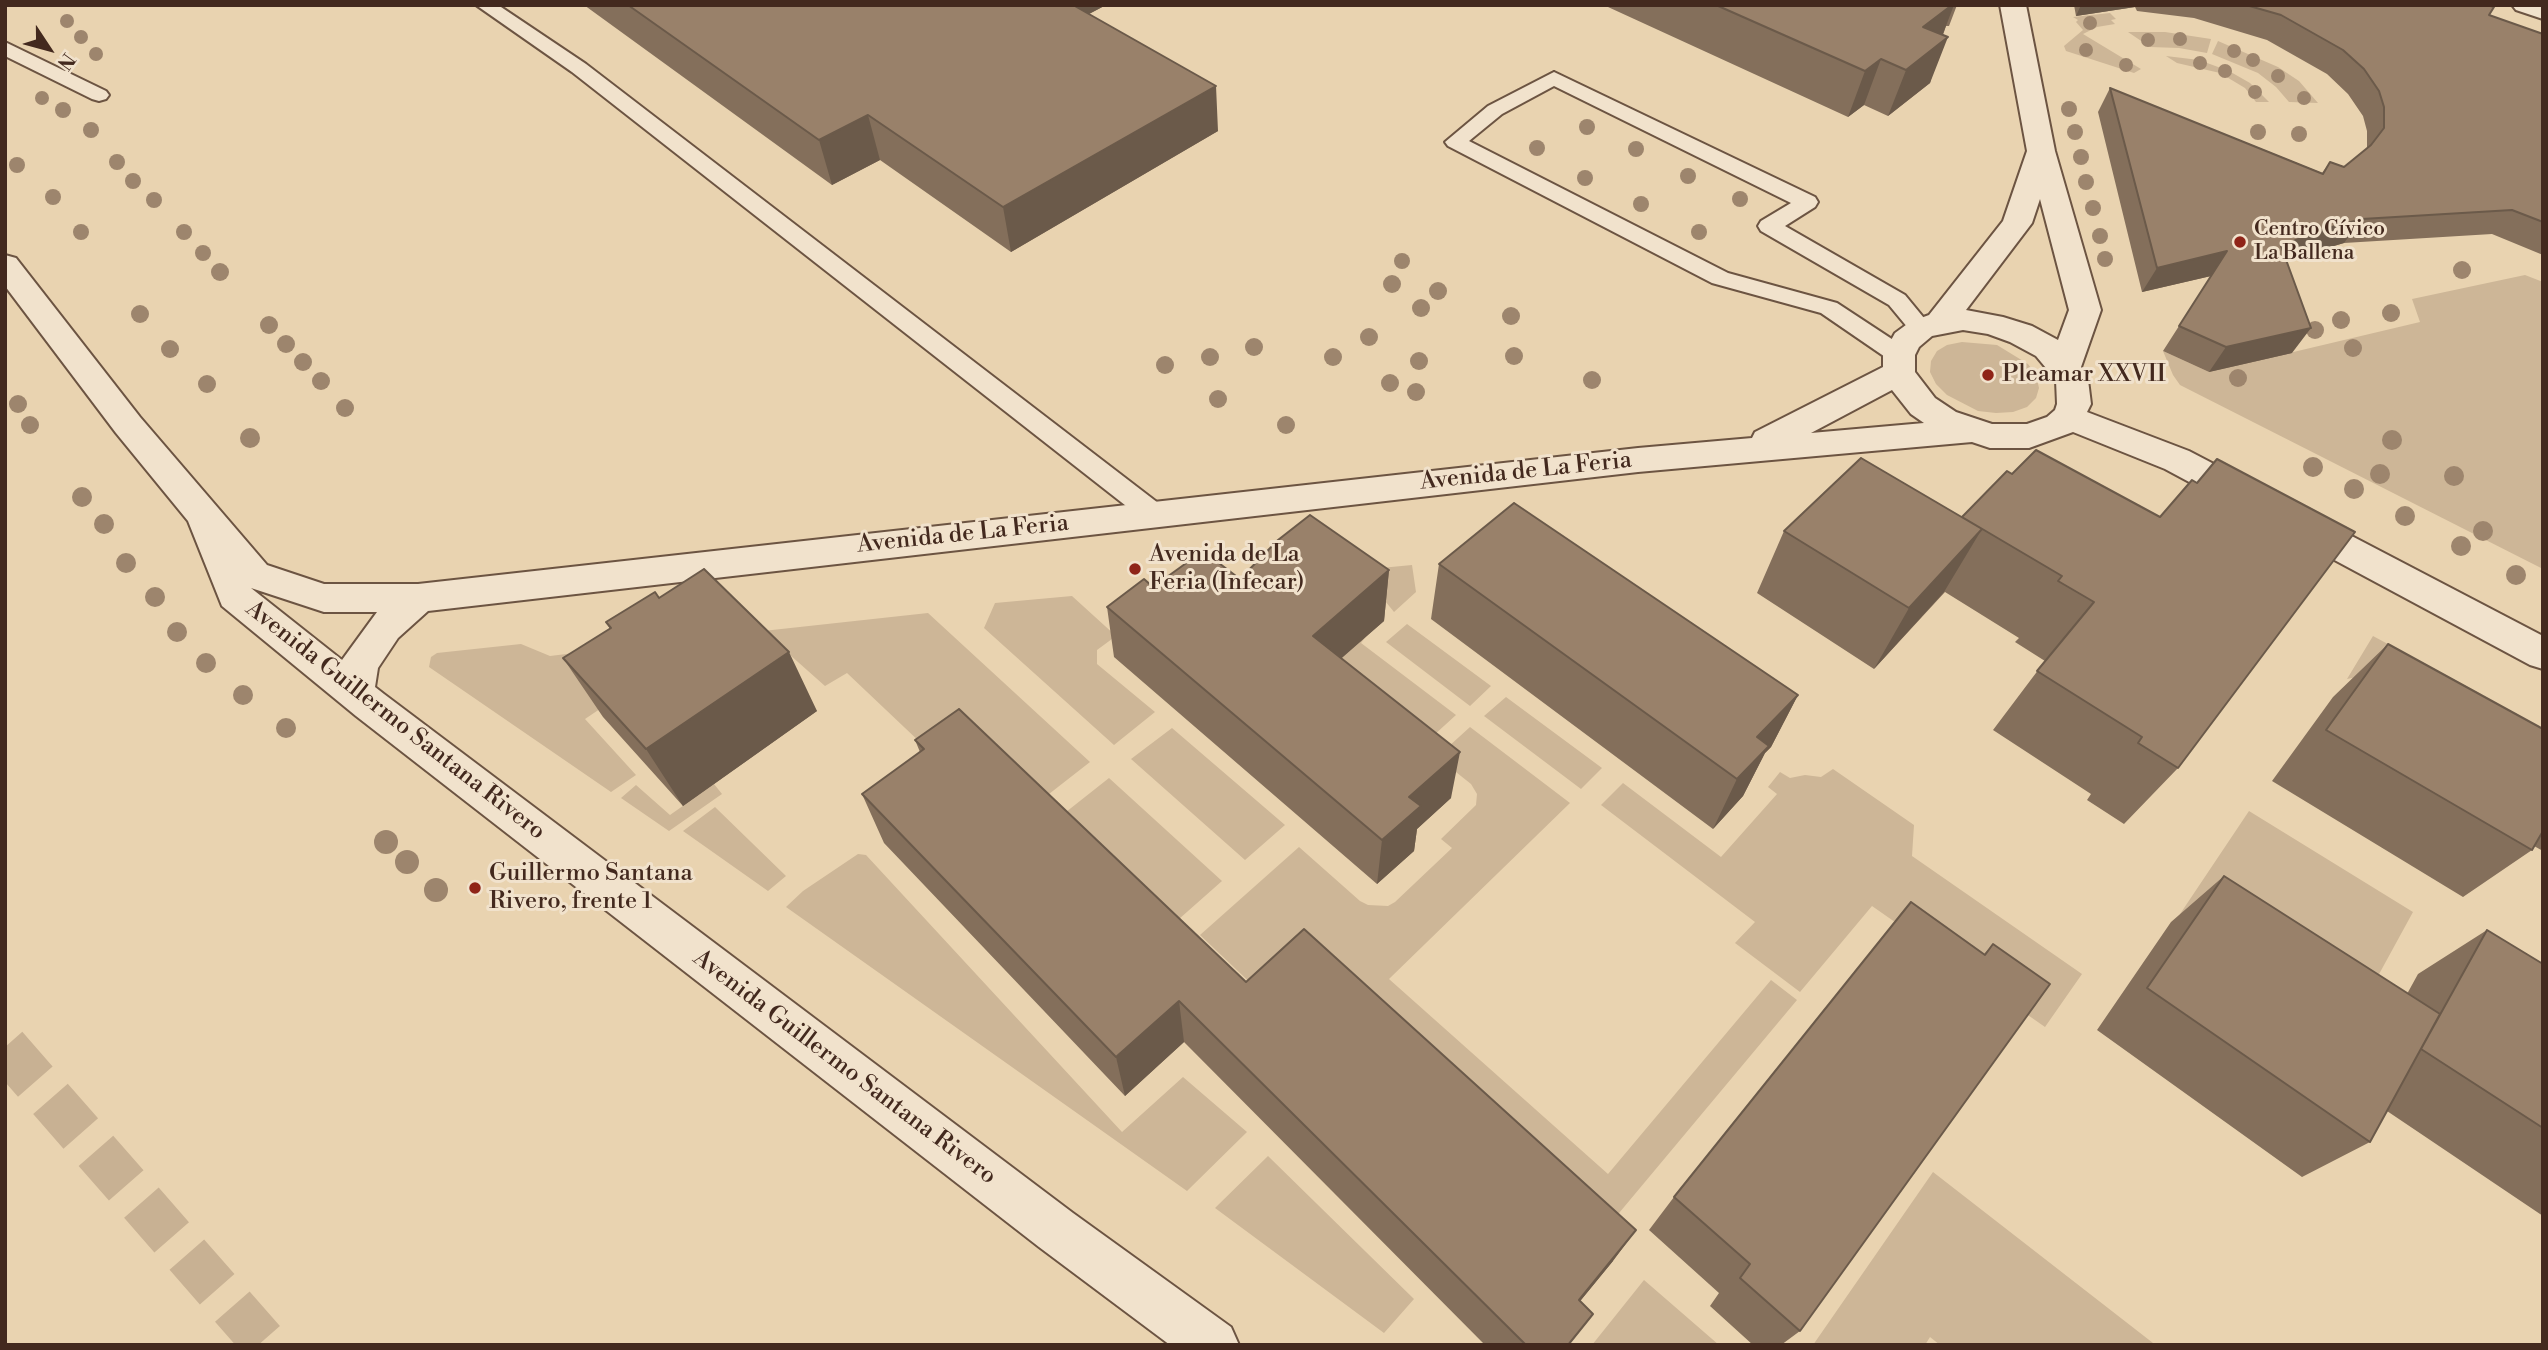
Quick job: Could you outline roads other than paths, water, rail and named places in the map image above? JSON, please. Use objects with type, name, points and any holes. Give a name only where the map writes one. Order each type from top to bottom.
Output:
[{"type":"street","points":[[2013,5],[2041,151],[2085,310],[2065,367]]},
{"type":"street","points":[[2525,5],[2543,11]]},
{"type":"street","points":[[1930,326],[1963,320],[1992,324],[2021,334],[2047,348],[2065,367],[2072,380],[2074,404],[2068,417],[2059,425],[2029,436],[1990,436],[1969,431],[1944,420],[1923,406],[1908,389],[1899,363],[1906,341],[1930,326],[2017,223],[2041,151]]},
{"type":"street","name":"Avenida Guillermo Santana Rivero","points":[[5,265],[128,425],[204,515],[235,596],[1056,1230],[1213,1345]]},
{"type":"street","name":"Avenida de La Feria","points":[[1752,449],[1899,363]]},
{"type":"street","points":[[2068,417],[2177,460],[2543,654]]},
{"type":"street","name":"Avenida de La Feria","points":[[204,515],[254,575],[324,598],[418,598],[1153,513],[1752,449],[1969,431]]},
{"type":"street","points":[[355,691],[359,664],[385,628],[418,598]]},
{"type":"lane","points":[[485,5],[579,68],[1153,513]]},
{"type":"lane","points":[[5,48],[99,95]]},
{"type":"lane","points":[[1899,363],[1829,308],[1720,278],[1455,142],[1495,110],[1554,78],[1807,202],[1769,226],[1897,300],[1930,326]]},
{"type":"tunnel","points":[[5,1047],[266,1345]]},
{"type":"place","name":"Centro Cívico La Ballena","points":[[2240,242]]},
{"type":"place","name":"Pleamar XXVII","points":[[1988,375]]},
{"type":"place","name":"Avenida de La Feria (Infecar)","points":[[1135,569]]},
{"type":"place","name":"Guillermo Santana Rivero, frente 1","points":[[475,888]]}]
